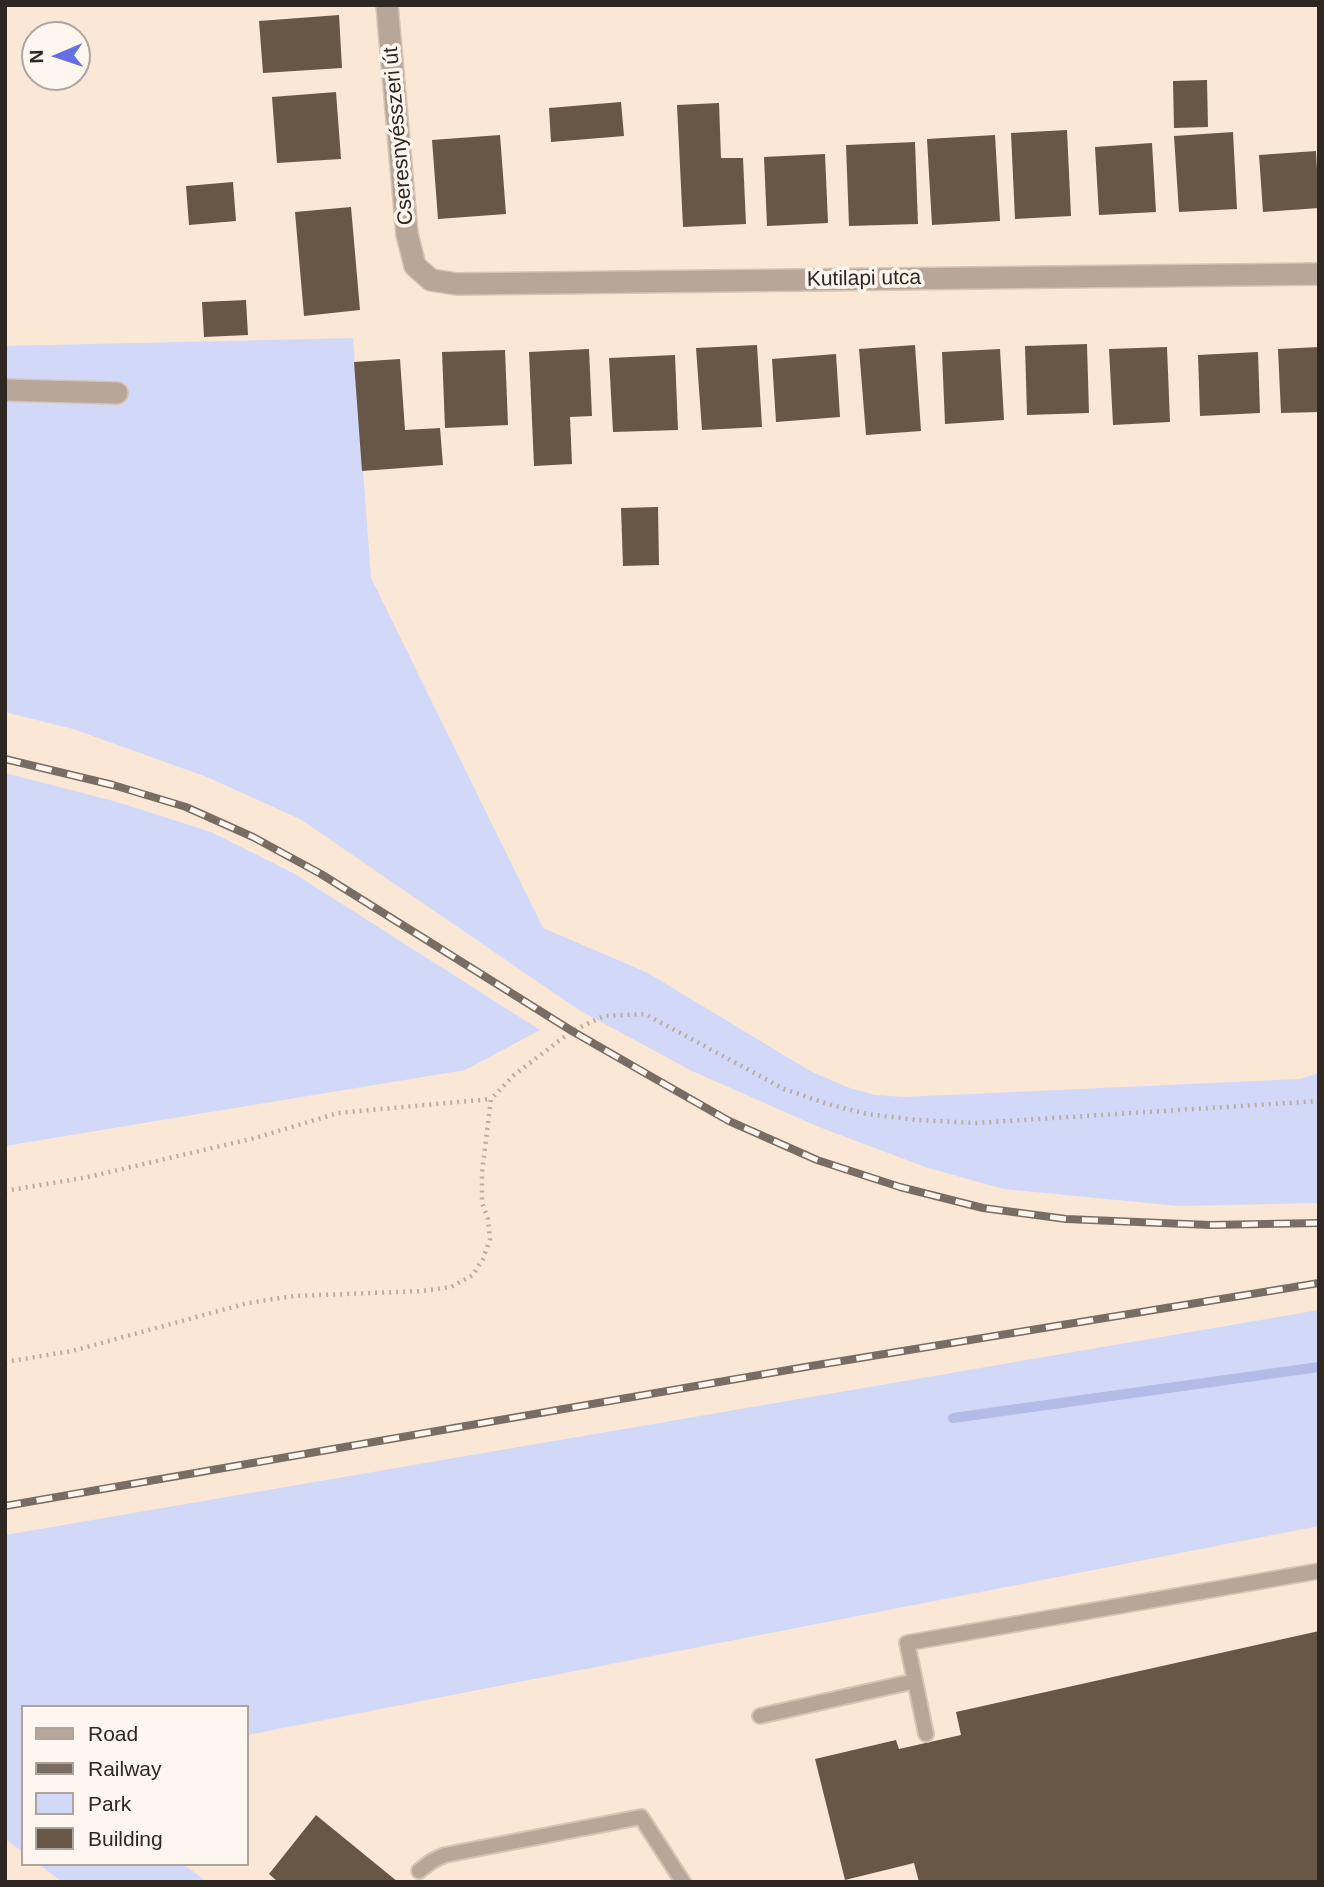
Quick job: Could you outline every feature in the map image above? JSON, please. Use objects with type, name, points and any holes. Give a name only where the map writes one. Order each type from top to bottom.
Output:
[{"type":"street","name":"Cseresnyésszeri út","points":[[387,5],[407,234],[415,266]]},
{"type":"street","name":"Kutilapi utca","points":[[415,266],[431,280],[457,284],[1319,274]]},
{"type":"street","points":[[5,390],[117,393]]},
{"type":"lane","points":[[926,1734],[907,1643],[1319,1571]]},
{"type":"lane","points":[[760,1716],[915,1681]]},
{"type":"lane","points":[[419,1871],[432,1861],[445,1856],[641,1817],[683,1882]]},
{"type":"path","points":[[5,1362],[72,1351],[248,1303],[294,1296],[423,1291],[451,1287],[473,1275],[483,1259],[490,1239],[488,1219],[482,1203],[482,1172],[491,1100],[514,1074],[572,1031],[604,1016],[621,1013],[645,1014],[784,1089],[867,1114],[917,1120],[976,1123],[1319,1101]]},
{"type":"path","points":[[5,1191],[101,1174],[255,1138],[338,1113],[491,1100]]},
{"type":"green space","points":[[353,338],[371,578],[543,928],[648,973],[810,1071],[847,1087],[875,1095],[904,1097],[1300,1079],[1319,1073],[1319,1203],[1179,1206],[1004,1189],[928,1168],[819,1127],[692,1071],[579,1010],[300,819],[207,777],[73,729],[5,712],[5,346]]},
{"type":"green space","points":[[5,773],[117,802],[211,832],[295,874],[540,1030],[465,1070],[5,1146]]},
{"type":"green space","points":[[1319,1310],[1319,1526],[248,1735],[248,1705],[21,1705],[21,1851],[5,1839],[5,1535]]},
{"type":"green space","points":[[42,1866],[186,1866],[207,1882],[62,1882]]},
{"type":"building","points":[[339,15],[342,68],[263,73],[259,21]]},
{"type":"building","points":[[1207,80],[1208,127],[1174,128],[1173,81]]},
{"type":"building","points":[[336,92],[341,159],[277,163],[272,97]]},
{"type":"building","points":[[621,102],[624,136],[551,142],[549,108]]},
{"type":"building","points":[[719,103],[721,158],[743,158],[746,224],[683,227],[677,105]]},
{"type":"building","points":[[1067,130],[1071,216],[1015,219],[1011,133]]},
{"type":"building","points":[[1233,132],[1237,209],[1179,212],[1174,136]]},
{"type":"building","points":[[500,135],[506,214],[438,219],[432,140]]},
{"type":"building","points":[[995,135],[1000,221],[932,225],[927,139]]},
{"type":"building","points":[[915,142],[918,224],[849,226],[846,145]]},
{"type":"building","points":[[1152,143],[1156,212],[1099,215],[1095,147]]},
{"type":"building","points":[[1316,151],[1319,208],[1263,212],[1259,155]]},
{"type":"building","points":[[825,154],[828,223],[767,226],[764,157]]},
{"type":"building","points":[[233,182],[236,221],[189,225],[186,186]]},
{"type":"building","points":[[351,207],[360,310],[304,316],[295,212]]},
{"type":"building","points":[[246,300],[248,335],[204,337],[202,302]]},
{"type":"building","points":[[1087,344],[1089,413],[1027,415],[1025,346]]},
{"type":"building","points":[[757,345],[762,427],[702,430],[696,348]]},
{"type":"building","points":[[915,345],[921,431],[866,435],[859,349]]},
{"type":"building","points":[[1167,347],[1170,422],[1113,425],[1109,349]]},
{"type":"building","points":[[1319,347],[1319,412],[1281,413],[1278,349]]},
{"type":"building","points":[[589,349],[592,416],[570,417],[572,464],[534,466],[529,352]]},
{"type":"building","points":[[1000,349],[1004,420],[945,424],[942,352]]},
{"type":"building","points":[[505,350],[508,425],[445,428],[442,352]]},
{"type":"building","points":[[1258,352],[1260,413],[1200,416],[1198,355]]},
{"type":"building","points":[[836,354],[840,417],[776,422],[772,359]]},
{"type":"building","points":[[675,355],[678,430],[613,432],[609,358]]},
{"type":"building","points":[[400,359],[405,430],[440,428],[443,465],[362,471],[354,362]]},
{"type":"building","points":[[658,507],[659,565],[623,566],[621,508]]},
{"type":"building","points":[[1319,1631],[1319,1882],[919,1882],[914,1863],[845,1880],[815,1759],[896,1740],[899,1749],[961,1735],[956,1712]]},
{"type":"building","points":[[316,1815],[398,1882],[278,1882],[269,1874]]},
{"type":"waterway","points":[[953,1418],[1319,1367]]},
{"type":"railway","points":[[5,759],[113,785],[186,807],[253,837],[321,874],[572,1031],[652,1077],[729,1121],[817,1160],[900,1187],[983,1208],[1066,1219],[1210,1225],[1319,1223]]},
{"type":"railway","points":[[5,1506],[811,1366],[1319,1283]]}]
